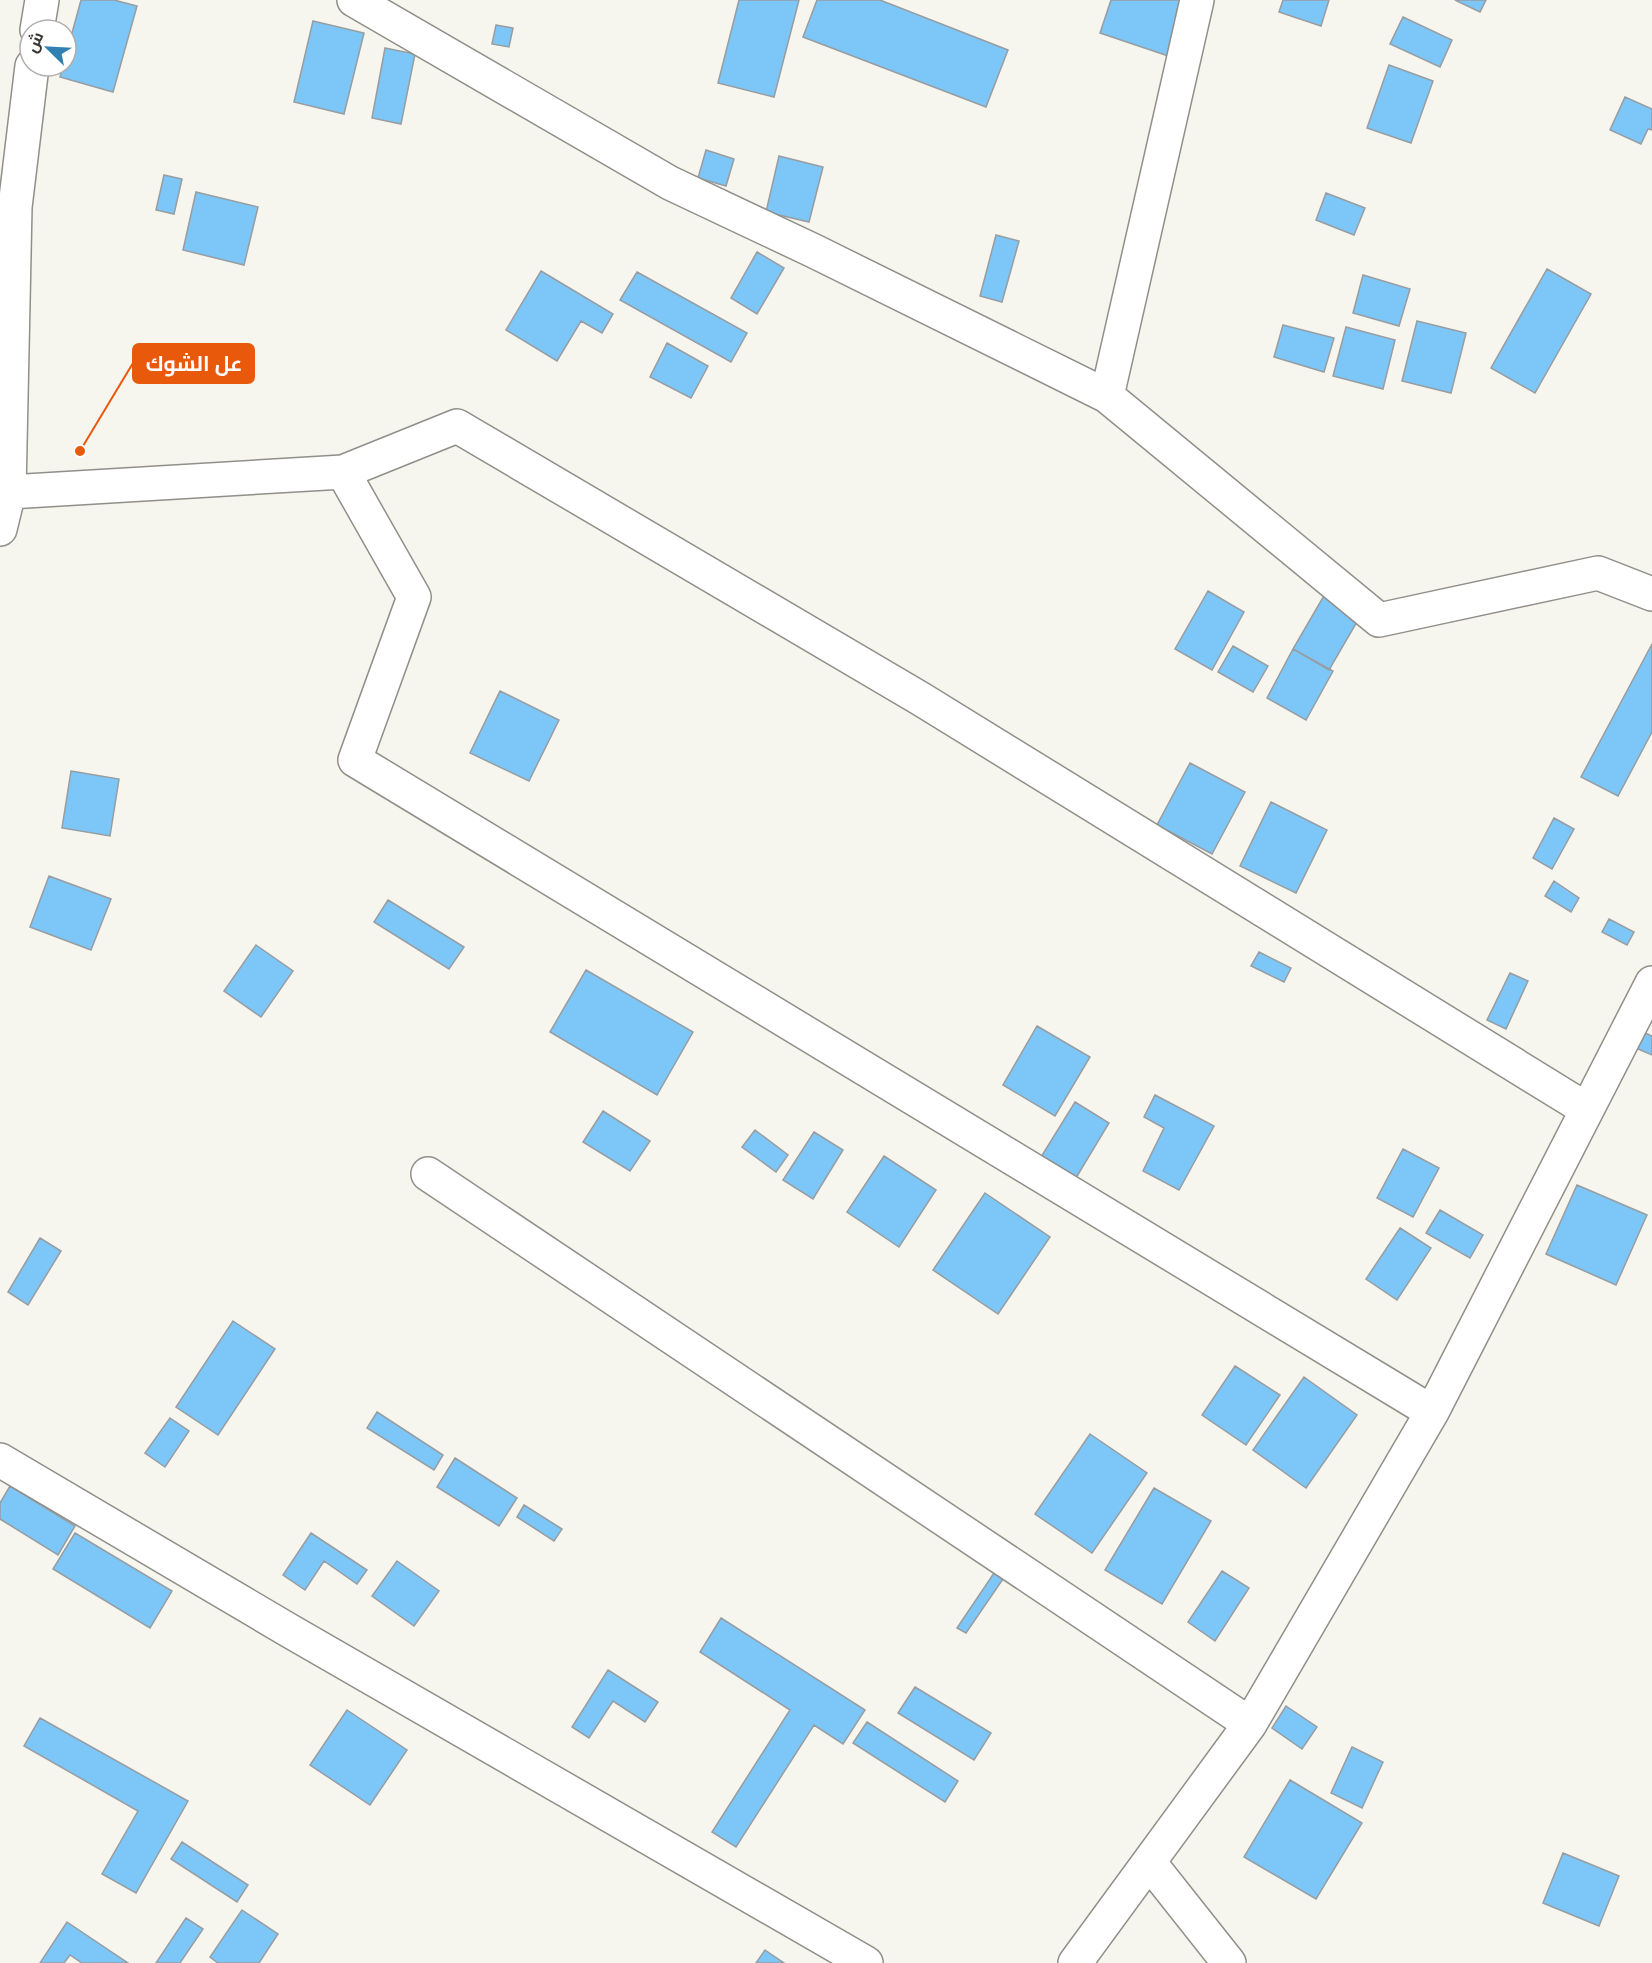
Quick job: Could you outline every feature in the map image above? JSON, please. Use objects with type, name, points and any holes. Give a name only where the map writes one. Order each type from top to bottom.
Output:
[{"type":"street","points":[[39,18],[42,0]]},
{"type":"street","points":[[354,0],[670,183],[814,251],[1107,396],[1379,620],[1598,573],[1652,594]]},
{"type":"street","points":[[1107,396],[1197,0]]},
{"type":"street","points":[[0,529],[9,492],[15,207],[31,78]]},
{"type":"street","points":[[9,492],[343,472],[457,426],[921,699],[1586,1108]]},
{"type":"street","points":[[343,472],[414,597],[355,759],[1432,1412]]},
{"type":"street","points":[[1075,1963],[1250,1724],[1432,1412],[1652,983]]},
{"type":"street","points":[[428,1174],[1250,1724]]},
{"type":"street","points":[[0,1460],[290,1631],[866,1963]]},
{"type":"street","points":[[1149,1862],[1229,1963]]},
{"type":"building","points":[[81,0],[114,0],[137,6],[113,92],[64,78],[78,78],[78,18],[76,18]]},
{"type":"building","points":[[739,0],[799,0],[774,97],[718,83]]},
{"type":"building","points":[[817,0],[880,0],[1008,50],[986,107],[803,37]]},
{"type":"building","points":[[1111,0],[1208,0],[1192,64],[1100,33]]},
{"type":"building","points":[[1283,0],[1329,0],[1321,26],[1279,12]]},
{"type":"building","points":[[1455,0],[1486,0],[1480,12]]},
{"type":"building","points":[[1403,17],[1452,40],[1440,67],[1390,44]]},
{"type":"building","points":[[313,21],[364,33],[344,114],[294,102]]},
{"type":"building","points":[[496,25],[513,28],[509,47],[492,44]]},
{"type":"building","points":[[385,48],[415,54],[401,124],[372,118]]},
{"type":"building","points":[[1389,65],[1433,81],[1411,143],[1367,128]]},
{"type":"building","points":[[1625,97],[1652,109],[1652,130],[1648,129],[1641,144],[1610,130]]},
{"type":"building","points":[[706,150],[734,159],[726,186],[698,178]]},
{"type":"building","points":[[779,156],[823,167],[809,222],[766,212]]},
{"type":"building","points":[[164,175],[182,179],[174,214],[156,210]]},
{"type":"building","points":[[196,192],[258,207],[244,265],[183,250]]},
{"type":"building","points":[[1326,193],[1365,208],[1354,235],[1316,220]]},
{"type":"building","points":[[996,235],[1019,241],[1002,302],[980,296]]},
{"type":"building","points":[[757,252],[784,268],[757,314],[731,298]]},
{"type":"building","points":[[1547,269],[1591,294],[1535,393],[1491,368]]},
{"type":"building","points":[[541,271],[613,314],[602,333],[581,321],[557,361],[506,330]]},
{"type":"building","points":[[637,272],[747,333],[731,362],[620,300]]},
{"type":"building","points":[[1363,275],[1410,289],[1399,326],[1353,313]]},
{"type":"building","points":[[1417,321],[1466,333],[1451,393],[1402,381]]},
{"type":"building","points":[[1283,325],[1334,338],[1324,372],[1274,357]]},
{"type":"building","points":[[1346,327],[1395,340],[1383,389],[1333,376]]},
{"type":"building","points":[[667,343],[708,366],[691,398],[650,377]]},
{"type":"building","points":[[1336,575],[1372,596],[1329,670],[1293,649]]},
{"type":"building","points":[[1208,591],[1244,612],[1212,670],[1175,649]]},
{"type":"building","points":[[1652,644],[1652,732],[1618,796],[1581,777]]},
{"type":"building","points":[[1233,646],[1268,666],[1253,692],[1218,672]]},
{"type":"building","points":[[1293,649],[1333,671],[1306,720],[1267,698]]},
{"type":"building","points":[[500,691],[559,720],[529,781],[470,753]]},
{"type":"building","points":[[1190,763],[1245,792],[1212,854],[1157,825]]},
{"type":"building","points":[[71,771],[119,779],[110,836],[62,828]]},
{"type":"building","points":[[1271,802],[1327,830],[1296,893],[1240,866]]},
{"type":"building","points":[[1554,818],[1574,829],[1552,869],[1533,858]]},
{"type":"building","points":[[49,876],[111,899],[91,950],[30,927]]},
{"type":"building","points":[[1554,881],[1579,898],[1571,912],[1545,896]]},
{"type":"building","points":[[388,900],[464,947],[449,969],[374,922]]},
{"type":"building","points":[[1609,919],[1634,932],[1627,945],[1602,932]]},
{"type":"building","points":[[256,945],[293,971],[261,1017],[224,991]]},
{"type":"building","points":[[1259,952],[1291,968],[1284,982],[1251,966]]},
{"type":"building","points":[[586,970],[693,1032],[657,1095],[550,1032]]},
{"type":"building","points":[[1510,973],[1528,981],[1506,1029],[1487,1020]]},
{"type":"building","points":[[1037,1026],[1090,1057],[1055,1116],[1003,1085]]},
{"type":"building","points":[[1643,1032],[1652,1036],[1652,1055],[1636,1048]]},
{"type":"building","points":[[1155,1095],[1214,1126],[1179,1190],[1143,1171],[1164,1128],[1144,1117]]},
{"type":"building","points":[[1075,1102],[1109,1123],[1076,1178],[1041,1157]]},
{"type":"building","points":[[603,1111],[650,1141],[630,1171],[583,1142]]},
{"type":"building","points":[[755,1130],[788,1155],[776,1172],[742,1147]]},
{"type":"building","points":[[814,1132],[843,1150],[813,1199],[783,1180]]},
{"type":"building","points":[[1403,1149],[1439,1168],[1413,1217],[1377,1198]]},
{"type":"building","points":[[884,1156],[936,1190],[899,1247],[847,1212]]},
{"type":"building","points":[[1577,1185],[1647,1215],[1616,1285],[1546,1254]]},
{"type":"building","points":[[985,1193],[1050,1237],[998,1314],[933,1270]]},
{"type":"building","points":[[1440,1210],[1483,1235],[1470,1258],[1426,1233]]},
{"type":"building","points":[[1400,1228],[1431,1248],[1397,1300],[1366,1279]]},
{"type":"building","points":[[40,1238],[61,1251],[28,1305],[8,1292]]},
{"type":"building","points":[[233,1321],[275,1349],[218,1435],[176,1407]]},
{"type":"building","points":[[1235,1366],[1280,1395],[1246,1445],[1202,1415]]},
{"type":"building","points":[[1304,1377],[1357,1415],[1306,1488],[1253,1450]]},
{"type":"building","points":[[377,1412],[443,1455],[434,1470],[367,1428]]},
{"type":"building","points":[[170,1418],[189,1431],[165,1467],[145,1453]]},
{"type":"building","points":[[1090,1434],[1147,1473],[1092,1553],[1035,1514]]},
{"type":"building","points":[[455,1458],[517,1498],[499,1526],[437,1487]]},
{"type":"building","points":[[10,1486],[75,1526],[58,1555],[0,1519],[0,1503]]},
{"type":"building","points":[[1154,1488],[1211,1521],[1162,1604],[1105,1570]]},
{"type":"building","points":[[524,1505],[562,1529],[554,1541],[517,1517]]},
{"type":"building","points":[[75,1533],[172,1591],[150,1628],[53,1569]]},
{"type":"building","points":[[311,1533],[367,1570],[357,1584],[324,1561],[305,1590],[283,1575]]},
{"type":"building","points":[[397,1561],[439,1591],[414,1626],[372,1596]]},
{"type":"building","points":[[1222,1571],[1249,1588],[1215,1641],[1188,1622]]},
{"type":"building","points":[[994,1573],[1003,1579],[966,1633],[957,1628]]},
{"type":"building","points":[[721,1618],[865,1710],[843,1744],[814,1725],[736,1847],[712,1832],[790,1710],[700,1652]]},
{"type":"building","points":[[608,1670],[658,1702],[645,1722],[613,1701],[589,1738],[572,1727]]},
{"type":"building","points":[[915,1687],[991,1733],[974,1760],[898,1713]]},
{"type":"building","points":[[1286,1706],[1317,1727],[1302,1749],[1272,1728]]},
{"type":"building","points":[[347,1710],[407,1750],[370,1805],[310,1765]]},
{"type":"building","points":[[40,1718],[188,1801],[136,1893],[102,1874],[138,1811],[24,1746]]},
{"type":"building","points":[[867,1722],[958,1781],[945,1802],[853,1743]]},
{"type":"building","points":[[1352,1747],[1383,1762],[1362,1808],[1331,1793]]},
{"type":"building","points":[[1290,1780],[1362,1823],[1316,1899],[1244,1857]]},
{"type":"building","points":[[182,1842],[248,1885],[237,1902],[171,1859]]},
{"type":"building","points":[[1563,1853],[1619,1876],[1599,1926],[1543,1903]]},
{"type":"building","points":[[242,1910],[278,1934],[259,1963],[218,1963],[210,1957]]},
{"type":"building","points":[[186,1918],[203,1929],[180,1963],[156,1963]]},
{"type":"building","points":[[67,1922],[128,1963],[82,1963],[70,1955],[64,1963],[40,1963]]},
{"type":"building","points":[[765,1950],[784,1963],[756,1963]]},
{"type":"place","name":"عل الشوك","points":[[80,451]]}]
